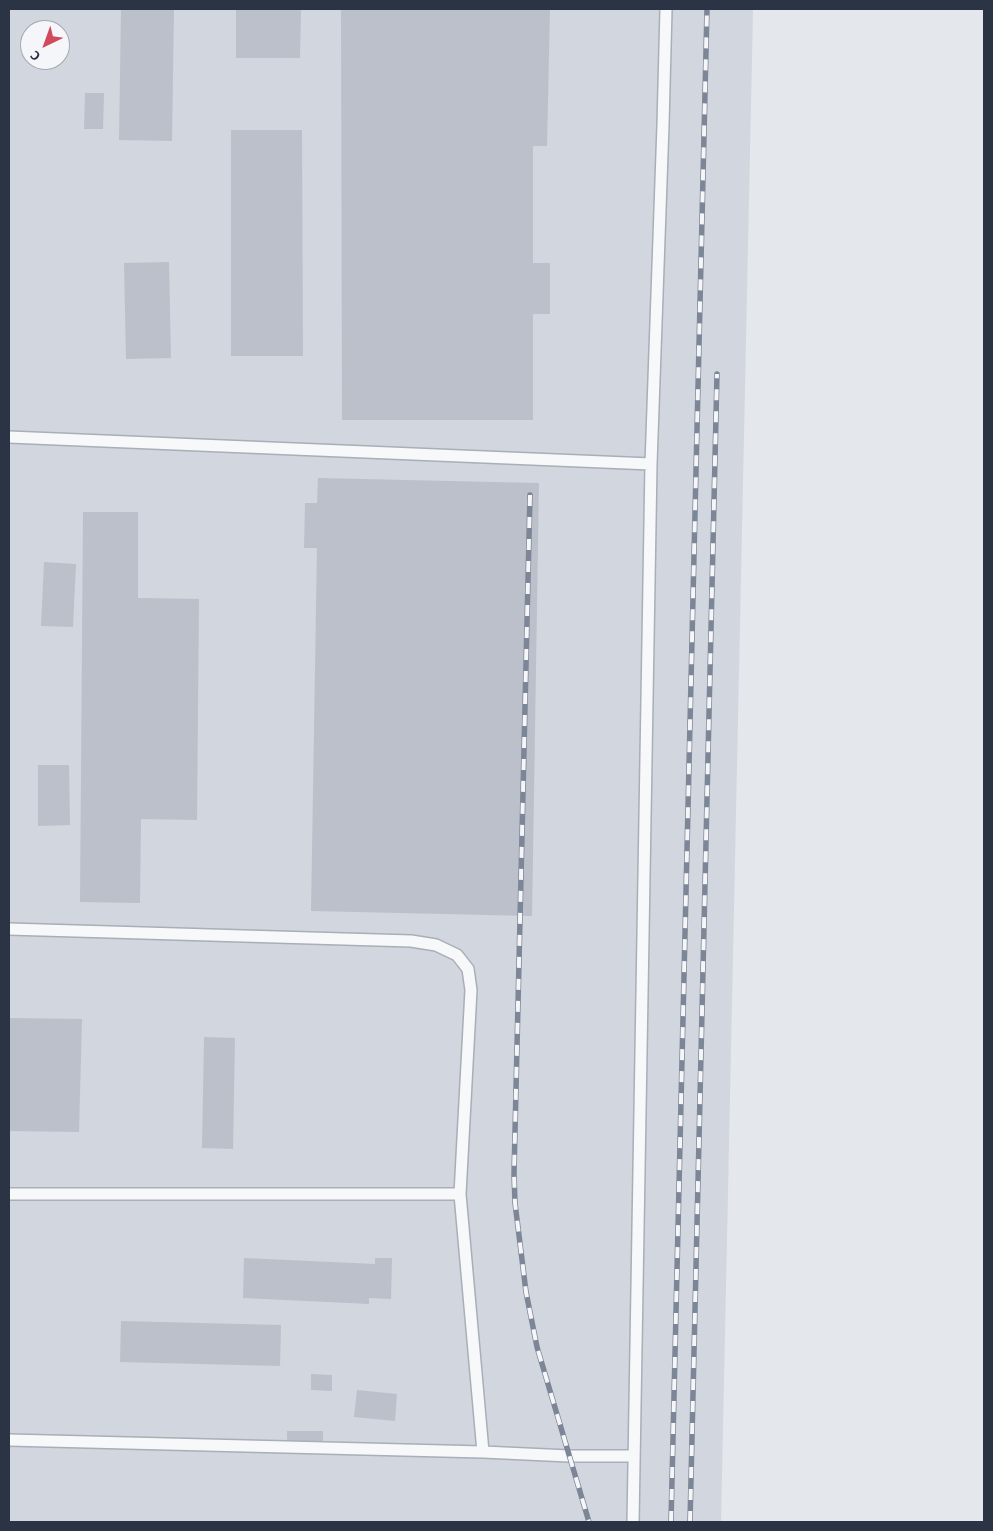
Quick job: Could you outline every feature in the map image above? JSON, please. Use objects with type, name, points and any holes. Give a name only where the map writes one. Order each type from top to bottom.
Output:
[{"type":"lane","points":[[633,1522],[651,464],[666,9]]},
{"type":"lane","points":[[9,437],[651,464]]},
{"type":"lane","points":[[9,930],[411,941],[436,945],[457,955],[468,969],[471,990],[460,1194],[483,1452]]},
{"type":"lane","points":[[9,1194],[460,1194]]},
{"type":"lane","points":[[9,1440],[483,1452],[569,1456],[634,1456]]},
{"type":"shaded area","points":[[9,9],[753,9],[721,1522],[9,1522]]},
{"type":"building","points":[[121,9],[174,9],[172,141],[119,140]]},
{"type":"building","points":[[236,9],[301,9],[300,58],[236,58]]},
{"type":"building","points":[[341,9],[550,9],[547,146],[533,146],[533,263],[550,263],[550,314],[533,314],[533,420],[342,420]]},
{"type":"building","points":[[85,93],[104,93],[103,129],[84,129]]},
{"type":"building","points":[[231,130],[302,130],[303,356],[231,356]]},
{"type":"building","points":[[169,262],[171,358],[126,359],[124,263]]},
{"type":"building","points":[[318,478],[539,483],[532,916],[311,911],[317,548],[304,548],[305,503],[317,503]]},
{"type":"building","points":[[83,512],[138,512],[138,598],[199,599],[197,820],[141,819],[140,903],[80,902]]},
{"type":"building","points":[[44,562],[76,564],[73,627],[41,626]]},
{"type":"building","points":[[38,765],[69,765],[70,825],[38,826]]},
{"type":"building","points":[[9,1018],[82,1019],[79,1132],[9,1131]]},
{"type":"building","points":[[204,1037],[235,1038],[233,1149],[202,1148]]},
{"type":"building","points":[[244,1258],[375,1264],[375,1258],[392,1258],[391,1299],[369,1298],[369,1304],[243,1298]]},
{"type":"building","points":[[121,1321],[281,1325],[280,1366],[120,1362]]},
{"type":"building","points":[[311,1374],[332,1375],[332,1391],[311,1390]]},
{"type":"building","points":[[357,1390],[397,1394],[395,1421],[354,1417]]},
{"type":"building","points":[[287,1431],[323,1431],[323,1443],[287,1443]]},
{"type":"railway","points":[[671,1522],[707,9]]},
{"type":"railway","points":[[690,1522],[717,374]]},
{"type":"railway","points":[[530,495],[514,1174],[515,1203],[526,1292],[537,1347],[589,1522]]}]
